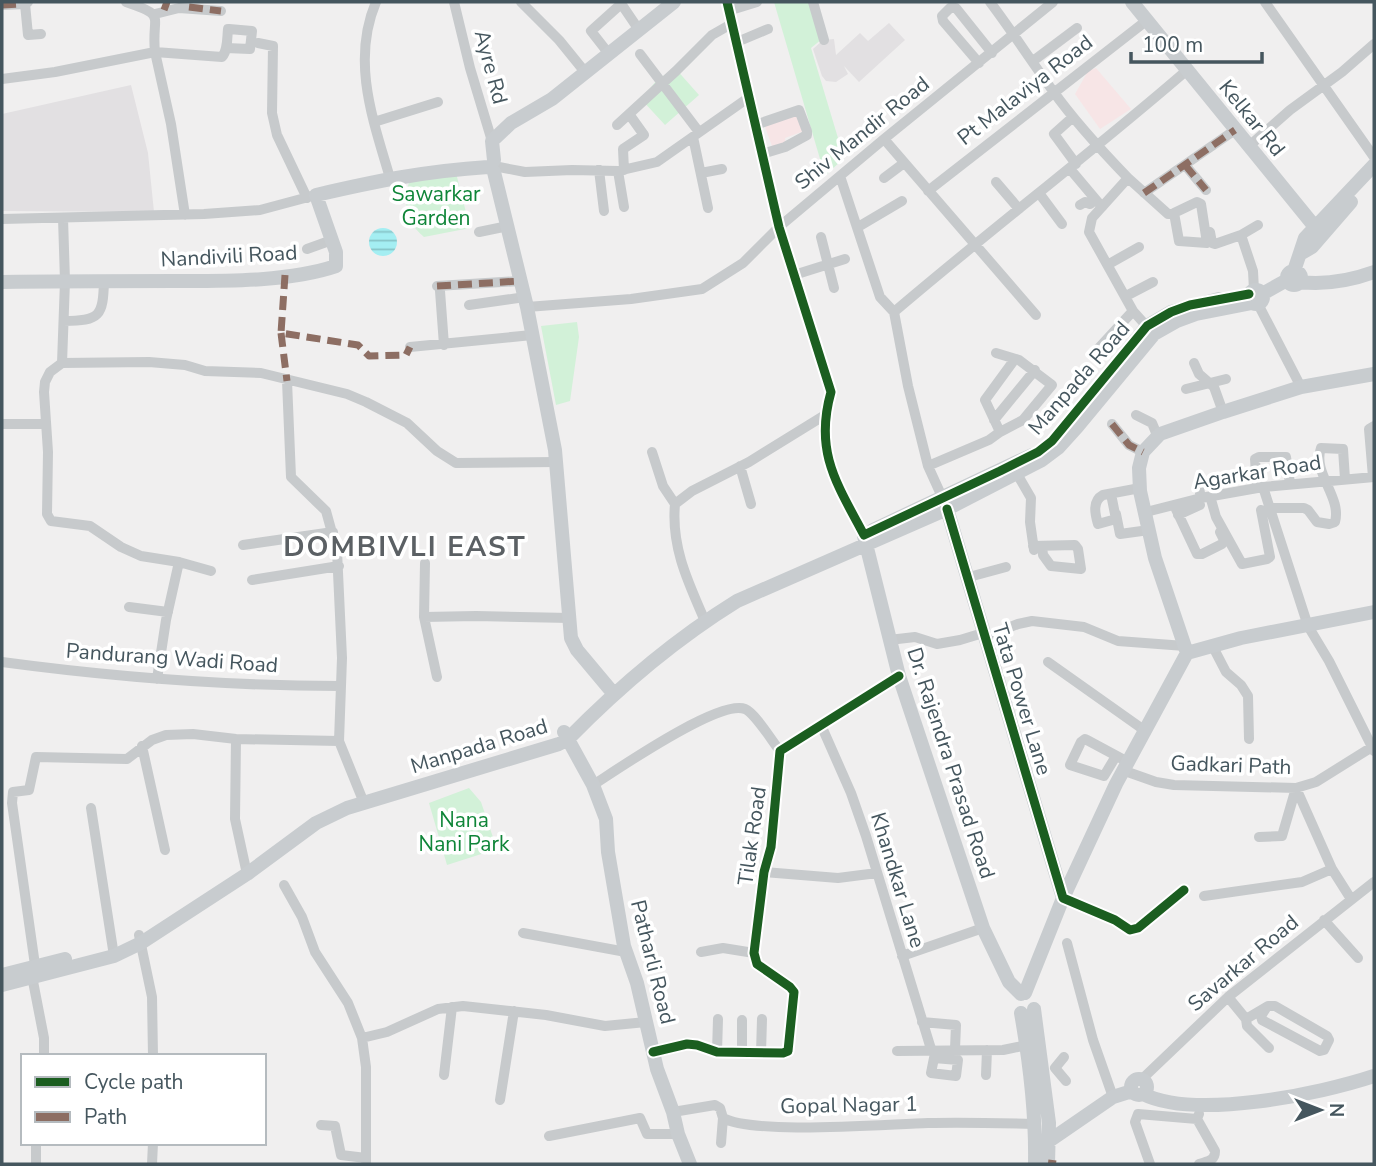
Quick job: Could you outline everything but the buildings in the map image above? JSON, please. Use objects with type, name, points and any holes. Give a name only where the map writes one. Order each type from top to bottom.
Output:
[{"type":"street","points":[[126,2],[152,11],[189,7],[221,11]]},
{"type":"street","points":[[376,2],[364,40],[367,93],[390,178]]},
{"type":"street","name":"Ayre Rd","points":[[454,2],[492,141]]},
{"type":"street","points":[[521,2],[559,40],[585,72]]},
{"type":"street","points":[[610,690],[574,644],[556,463],[526,302],[499,232],[492,141],[510,123],[552,99],[674,2]]},
{"type":"street","points":[[757,2],[729,6],[779,227],[831,392],[825,415],[824,444],[835,480],[865,539]]},
{"type":"street","points":[[813,2],[824,40]]},
{"type":"street","points":[[1006,2],[994,5],[1054,93],[1098,147],[1128,178],[1169,213],[1203,195]]},
{"type":"street","name":"Shiv Mandir Road","points":[[469,305],[631,299],[702,289],[743,263],[779,227],[1014,34],[1038,6],[1053,2]]},
{"type":"street","name":"Kelkar Rd","points":[[1132,2],[1315,227]]},
{"type":"street","points":[[1265,2],[1374,157]]},
{"type":"street","points":[[2,5],[26,3],[27,34],[41,34]]},
{"type":"street","points":[[609,54],[591,30],[620,3],[639,30]]},
{"type":"street","points":[[979,63],[942,18],[953,8],[992,53]]},
{"type":"street","points":[[162,9],[153,33],[155,52],[171,124],[185,215]]},
{"type":"street","name":"Pt Malaviya Road","points":[[928,191],[1146,20]]},
{"type":"street","points":[[617,124],[663,84],[712,34],[733,23]]},
{"type":"street","points":[[736,40],[765,28]]},
{"type":"street","points":[[1033,61],[1077,28]]},
{"type":"street","points":[[946,46],[956,37]]},
{"type":"street","points":[[258,43],[273,46],[272,113],[277,135],[312,197]]},
{"type":"street","points":[[1248,147],[1374,44]]},
{"type":"street","points":[[2,79],[55,72],[155,52],[219,57],[224,55],[226,48]]},
{"type":"street","points":[[640,54],[696,134],[708,208]]},
{"type":"street","points":[[894,312],[973,244],[1098,147],[1186,71]]},
{"type":"street","points":[[2,219],[185,215],[260,210],[390,178],[439,170],[494,167],[525,172],[621,170],[657,162],[748,98]]},
{"type":"street","points":[[374,122],[438,102]]},
{"type":"street","points":[[755,125],[799,110],[807,131],[807,135],[785,147],[762,155]]},
{"type":"street","points":[[624,207],[621,170],[623,149],[645,135],[629,114]]},
{"type":"street","points":[[1073,117],[1054,134],[1098,204]]},
{"type":"street","points":[[1144,193],[1235,131]]},
{"type":"street","points":[[884,139],[1036,315]]},
{"type":"street","points":[[884,178],[904,163]]},
{"type":"street","points":[[1185,165],[1203,195],[1212,243],[1241,235],[1258,225]]},
{"type":"street","points":[[1374,165],[1305,238],[1294,278],[1323,284],[1347,281],[1374,272]]},
{"type":"street","points":[[701,173],[722,169]]},
{"type":"street","points":[[599,170],[604,211]]},
{"type":"street","name":"Tata Power Lane","points":[[840,176],[880,297],[894,312],[908,386],[928,466],[945,504],[969,577],[1063,898]]},
{"type":"street","points":[[1128,178],[1098,204],[1090,222],[1089,232],[1133,311],[1151,330]]},
{"type":"street","points":[[996,182],[1019,209]]},
{"type":"street","points":[[1300,254],[1312,247],[1373,183]]},
{"type":"street","points":[[1039,193],[1062,224]]},
{"type":"street","name":"Nandivili Road","points":[[2,282],[65,281],[100,290],[273,277],[336,266],[336,252],[332,240],[312,197]]},
{"type":"street","points":[[858,227],[902,201]]},
{"type":"street","points":[[1080,205],[1085,202],[1098,204]]},
{"type":"street","points":[[62,363],[65,281],[63,218]]},
{"type":"street","points":[[479,232],[499,232]]},
{"type":"street","points":[[1241,235],[1253,271],[1255,297],[1301,387]]},
{"type":"street","points":[[821,237],[834,288]]},
{"type":"street","points":[[307,249],[332,240]]},
{"type":"street","points":[[1108,264],[1139,247]]},
{"type":"street","points":[[794,275],[845,258]]},
{"type":"street","name":"Manpada Road","points":[[2,985],[33,973],[113,951],[140,939],[245,870],[313,817],[566,735],[610,690],[704,618],[747,590],[945,504],[1014,469],[1052,441],[1151,330],[1171,312],[1190,305],[1255,297],[1294,278]]},
{"type":"street","points":[[444,341],[438,288],[520,281]]},
{"type":"street","points":[[1126,296],[1153,282]]},
{"type":"street","points":[[64,321],[85,320],[97,314],[103,307],[100,290]]},
{"type":"street","points":[[1098,349],[1133,311]]},
{"type":"street","points":[[410,347],[466,335]]},
{"type":"street","points":[[444,341],[532,335]]},
{"type":"street","points":[[928,466],[989,440],[1023,420],[1052,387],[1051,383],[1035,370],[996,353]]},
{"type":"street","points":[[1000,432],[985,400],[1015,359]]},
{"type":"street","points":[[211,571],[141,556],[121,547],[89,526],[51,521],[47,514],[48,452],[45,424],[46,382],[50,372],[62,363],[149,362],[185,365],[205,371],[261,373],[347,394],[366,402],[407,423],[437,451],[456,463],[556,463]]},
{"type":"street","points":[[1194,363],[1199,374],[1217,390],[1223,412]]},
{"type":"street","points":[[994,420],[1035,370]]},
{"type":"street","points":[[1035,1164],[1036,1124],[1025,1002],[1032,977],[1120,768],[1144,730],[1186,649],[1155,558],[1140,490],[1139,468],[1143,452],[1157,435],[1223,412],[1301,387],[1374,374]]},
{"type":"street","points":[[1186,389],[1226,379]]},
{"type":"street","points":[[287,381],[291,477],[324,508],[333,532],[339,566],[339,741],[363,799]]},
{"type":"street","points":[[675,504],[692,491],[740,466],[825,415]]},
{"type":"street","points":[[1136,415],[1152,423],[1157,435]]},
{"type":"street","points":[[2,424],[45,424]]},
{"type":"street","points":[[1112,424],[1129,445],[1143,452]]},
{"type":"street","points":[[1374,426],[1369,429],[1374,471]]},
{"type":"street","points":[[1266,509],[1304,508],[1317,522],[1333,523],[1337,518],[1319,452],[1323,448],[1343,449],[1345,479]]},
{"type":"street","points":[[652,452],[663,486],[675,504],[673,529],[688,584],[704,618]]},
{"type":"street","points":[[1290,483],[1286,457],[1255,459],[1269,522],[1308,626],[1329,661],[1373,749]]},
{"type":"street","points":[[740,466],[751,504]]},
{"type":"street","points":[[1014,469],[1031,498],[1030,522],[1043,564],[1053,570]]},
{"type":"street","name":"Agarkar Road","points":[[1146,512],[1176,510],[1204,499],[1260,487],[1345,479],[1374,471]]},
{"type":"street","points":[[1176,510],[1197,554],[1222,544],[1224,540],[1198,483]]},
{"type":"street","points":[[1111,494],[1140,490]]},
{"type":"street","points":[[1140,490],[1114,497],[1119,533],[1149,530]]},
{"type":"street","points":[[1204,499],[1242,564],[1270,557],[1269,522]]},
{"type":"street","points":[[243,545],[333,532]]},
{"type":"street","name":"Dr. Rajendra Prasad Road","points":[[865,539],[899,676],[983,928],[1009,982],[1025,1002]]},
{"type":"street","points":[[1036,545],[1086,542]]},
{"type":"street","points":[[157,679],[179,562]]},
{"type":"street","points":[[425,563],[424,617],[437,677]]},
{"type":"street","points":[[252,580],[339,566]]},
{"type":"street","points":[[969,577],[1006,567]]},
{"type":"street","points":[[129,607],[168,612]]},
{"type":"street","points":[[890,640],[915,637],[937,643],[960,640],[1032,621],[1084,627],[1118,641],[1186,649],[1213,647],[1241,638],[1374,612]]},
{"type":"street","points":[[424,617],[476,615],[570,618]]},
{"type":"street","points":[[1213,647],[1226,672],[1241,685],[1248,696],[1249,739]]},
{"type":"street","points":[[1048,662],[1144,730]]},
{"type":"street","name":"Pandurang Wadi Road","points":[[2,663],[157,679],[265,685],[340,685]]},
{"type":"street","points":[[593,785],[677,733],[713,715],[740,708],[750,712],[780,751],[899,676]]},
{"type":"street","name":"Khandkar Lane","points":[[821,725],[850,793],[931,1049]]},
{"type":"street","points":[[44,1054],[12,803],[13,792],[29,790],[36,757],[127,759],[142,746],[166,735],[339,741]]},
{"type":"street","name":"Patharli Road","points":[[566,735],[593,785],[606,819],[608,852],[626,952],[637,983],[653,1052],[690,1164]]},
{"type":"street","points":[[236,739],[235,819],[245,870]]},
{"type":"street","points":[[1083,740],[1120,768],[1088,774],[1070,765],[1083,740]]},
{"type":"street","points":[[142,746],[165,849]]},
{"type":"street","name":"Gadkari Path","points":[[1120,768],[1156,782],[1174,785],[1296,788],[1316,782],[1373,749]]},
{"type":"street","name":"Tilak Road","points":[[754,953],[764,872],[771,847],[780,751]]},
{"type":"street","points":[[1064,771],[1106,776],[1120,768]]},
{"type":"street","points":[[1259,838],[1282,836],[1296,788]]},
{"type":"street","points":[[1296,788],[1332,869],[1351,899]]},
{"type":"street","points":[[91,808],[113,951]]},
{"type":"street","points":[[1204,896],[1303,882],[1332,869]]},
{"type":"street","points":[[764,872],[838,878],[877,873]]},
{"type":"street","name":"Savarkar Road","points":[[1139,1088],[1228,997],[1374,882]]},
{"type":"street","points":[[284,885],[302,917],[315,952],[348,1003],[362,1038],[366,1067],[366,1161],[341,1155],[335,1126],[321,1125]]},
{"type":"street","points":[[1063,898],[1115,920],[1130,930],[1138,928],[1184,890]]},
{"type":"street","points":[[1324,920],[1358,958]]},
{"type":"street","points":[[902,956],[983,928]]},
{"type":"street","points":[[523,933],[626,952]]},
{"type":"street","points":[[140,939],[152,997],[153,1054]]},
{"type":"street","points":[[1067,943],[1093,1040],[1113,1097]]},
{"type":"street","points":[[653,1052],[687,1044],[717,1052],[783,1053],[790,1048],[794,992],[790,987],[757,964],[754,953],[723,948],[701,952]]},
{"type":"street","name":"Manpada Road","points":[[2,975],[33,973]]},
{"type":"street","points":[[1228,997],[1246,1019],[1247,1026],[1269,1048]]},
{"type":"street","points":[[1025,1002],[1049,1069],[1048,1164],[1056,1164]]},
{"type":"street","points":[[1246,1019],[1266,1007],[1275,1006],[1327,1036],[1329,1040],[1324,1050],[1320,1051],[1262,1020],[1261,1016],[1266,1007]]},
{"type":"street","points":[[362,1038],[387,1032],[438,1009],[452,1007],[514,1011],[605,1026],[646,1022]]},
{"type":"street","points":[[444,1075],[452,1007]]},
{"type":"street","points":[[500,1100],[514,1011]]},
{"type":"street","points":[[717,1052],[718,1019]]},
{"type":"street","points":[[761,1053],[762,1019]]},
{"type":"street","points":[[741,1022],[741,1052]]},
{"type":"street","points":[[922,1022],[956,1025],[950,1052]]},
{"type":"street","points":[[897,1051],[1003,1050],[1027,1045]]},
{"type":"street","points":[[986,1075],[987,1050]]},
{"type":"street","points":[[1049,1069],[1064,1058]]},
{"type":"street","points":[[1049,1069],[1066,1081]]},
{"type":"street","points":[[1049,1141],[1113,1097],[1139,1088],[1155,1100],[1181,1105],[1266,1101],[1352,1084],[1374,1076]]},
{"type":"street","points":[[1199,1164],[1213,1160],[1216,1151],[1197,1119],[1202,1104]]},
{"type":"street","name":"Gopal Nagar 1","points":[[673,1112],[715,1105],[720,1108],[723,1118],[733,1123],[771,1126],[1036,1124]]},
{"type":"street","points":[[1150,1164],[1135,1122],[1138,1114],[1197,1119]]},
{"type":"street","points":[[549,1136],[640,1118],[646,1134],[678,1134]]},
{"type":"street","points":[[721,1143],[723,1118]]},
{"type":"street","points":[[36,1145],[36,1164]]},
{"type":"street","points":[[152,1164],[153,1145]]},
{"type":"shaded area","points":[[889,23],[905,40],[859,82],[844,66],[848,74],[836,82],[826,81],[813,49],[823,40],[834,39],[836,55],[860,33],[868,41]]},
{"type":"shaded area","points":[[1096,68],[1131,109],[1100,129],[1075,94],[1088,71]]},
{"type":"shaded area","points":[[131,85],[148,153],[154,212],[2,211],[2,114]]},
{"type":"shaded area","points":[[797,112],[804,131],[785,138],[786,144],[773,149],[764,124]]},
{"type":"green space","points":[[774,2],[811,2],[822,39],[811,48],[844,158],[825,176]]},
{"type":"green space","points":[[675,68],[699,95],[665,125],[641,99],[657,80]]},
{"type":"green space","name":"Sawarkar Garden","points":[[456,173],[470,228],[424,237],[413,225],[406,205],[409,182]]},
{"type":"green space","points":[[577,322],[579,337],[570,401],[556,405],[541,326]]},
{"type":"green space","name":"Nana Nani Park","points":[[469,788],[481,802],[497,849],[447,865],[429,803]]},
{"type":"water","points":[[383,228],[393,232],[397,242],[393,252],[383,256],[373,252],[369,242],[373,232]]},
{"type":"marked path","points":[[164,10],[167,2]]},
{"type":"marked path","points":[[2,5],[20,4]]},
{"type":"marked path","points":[[189,7],[221,11]]},
{"type":"marked path","points":[[1144,193],[1235,130]]},
{"type":"marked path","points":[[1185,165],[1206,190]]},
{"type":"marked path","points":[[285,275],[281,333],[358,345],[369,356],[406,355],[410,347]]},
{"type":"marked path","points":[[437,286],[520,281]]},
{"type":"marked path","points":[[281,333],[287,381]]},
{"type":"marked path","points":[[1112,424],[1129,445],[1143,452]]},
{"type":"marked path","points":[[1048,1163],[1056,1164]]},
{"type":"cycle path","points":[[727,2],[779,227],[831,392],[825,432],[831,467],[864,535],[1038,452],[1052,441],[1147,326],[1190,305],[1249,294]]},
{"type":"cycle path","points":[[947,509],[1063,898],[1115,920],[1130,930],[1138,928],[1184,890]]},
{"type":"cycle path","points":[[653,1052],[687,1044],[717,1052],[788,1051],[794,992],[757,964],[754,953],[764,872],[771,847],[780,751],[899,676]]},
{"type":"district","name":"DOMBIVLI EAST","points":[[405,546]]}]
